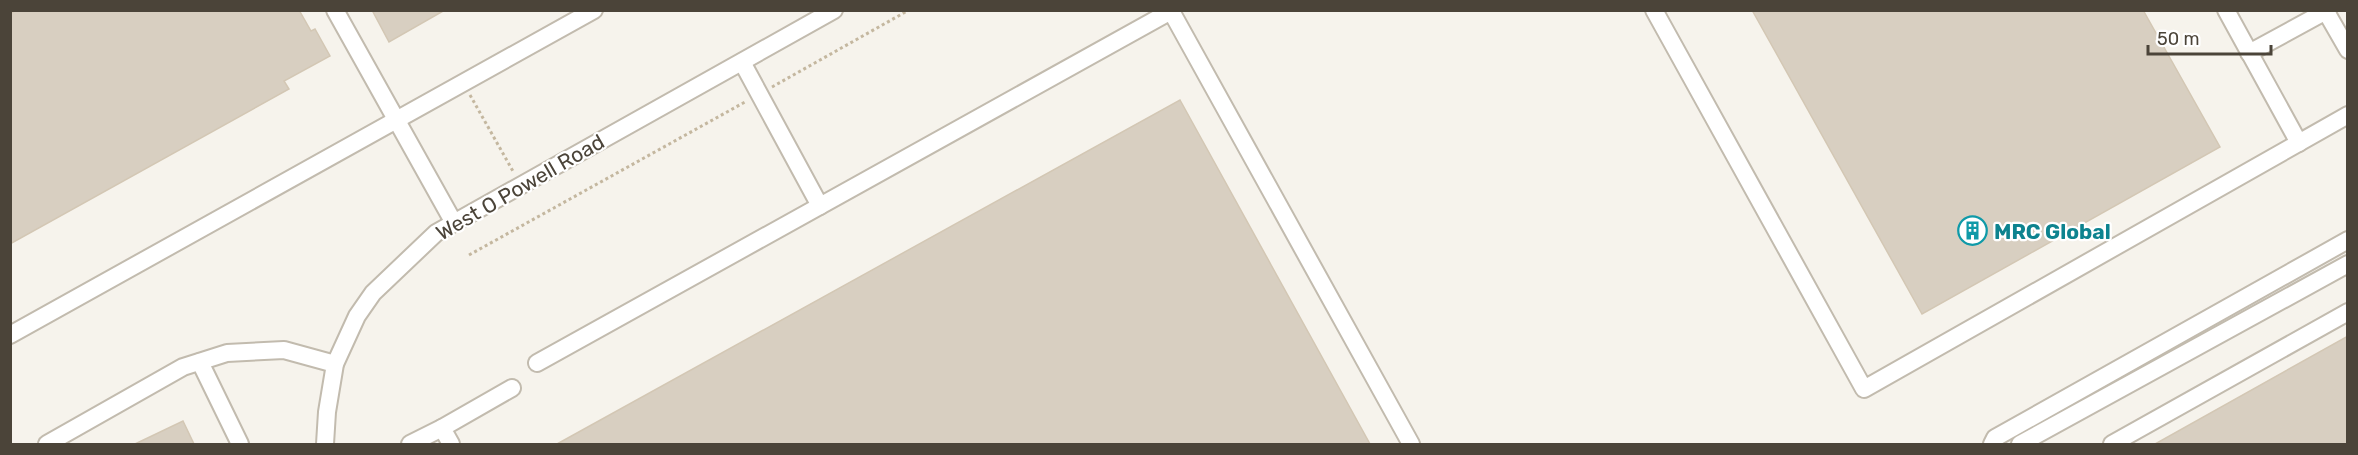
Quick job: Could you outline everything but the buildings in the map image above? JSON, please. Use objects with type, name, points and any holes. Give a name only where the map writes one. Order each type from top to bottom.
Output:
[{"type":"street","points":[[335,10],[454,222]]},
{"type":"street","points":[[10,335],[594,10]]},
{"type":"street","name":"West O Powell Road","points":[[325,444],[327,412],[335,364],[357,316],[373,292],[436,232],[834,10]]},
{"type":"street","points":[[1654,10],[1864,389],[2348,115]]},
{"type":"street","points":[[2226,10],[2299,143]]},
{"type":"street","points":[[537,363],[1171,11],[1411,444]]},
{"type":"street","points":[[2249,53],[2326,11],[2348,50]]},
{"type":"street","points":[[741,62],[820,206]]},
{"type":"street","points":[[1992,444],[1995,438],[2348,240]]},
{"type":"street","points":[[2020,444],[2044,439],[2346,269]]},
{"type":"street","points":[[2112,444],[2348,312]]},
{"type":"street","points":[[47,444],[183,368],[227,353],[284,350],[335,364]]},
{"type":"street","points":[[200,362],[240,444]]},
{"type":"street","points":[[410,444],[512,388]]},
{"type":"street","points":[[442,428],[451,444]]},
{"type":"path","points":[[469,255],[909,10]]},
{"type":"path","points":[[463,83],[520,185]]},
{"type":"place","name":"MRC Global","points":[[1973,231]]}]
